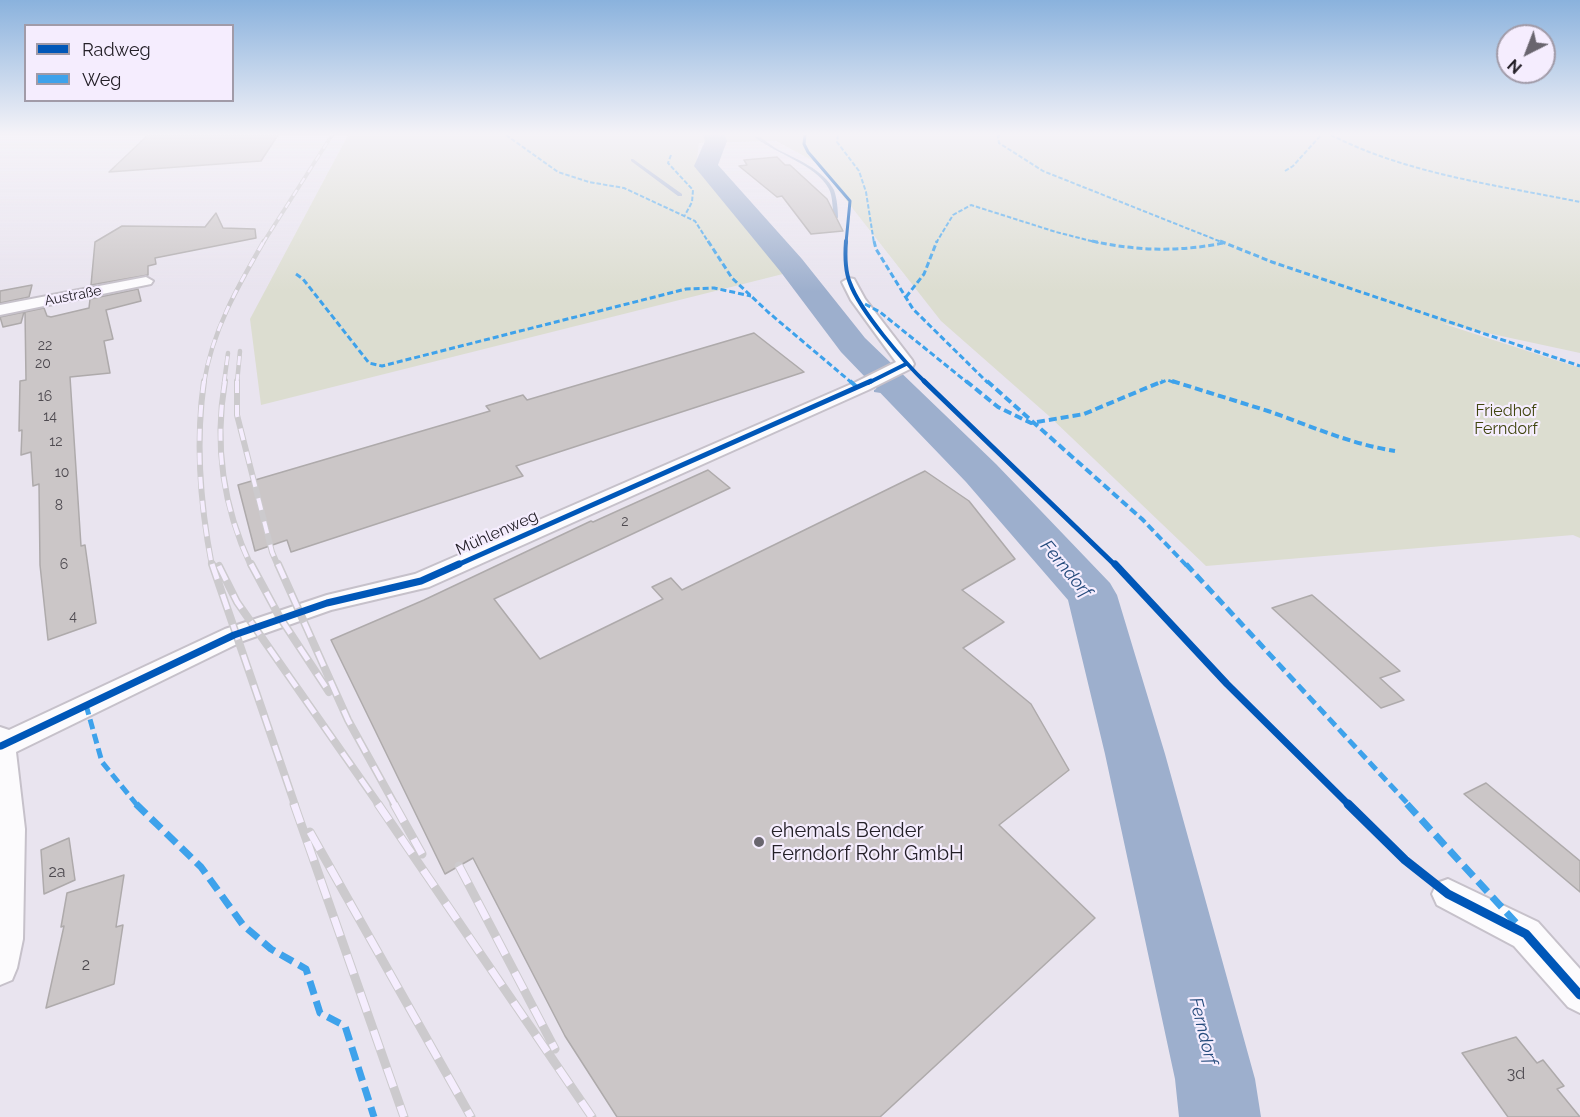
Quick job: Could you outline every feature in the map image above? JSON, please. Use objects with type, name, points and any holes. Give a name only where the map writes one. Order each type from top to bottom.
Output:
[{"type":"street","name":"Austraße","points":[[0,310],[146,281]]},
{"type":"street","name":"Mühlenweg","points":[[1,746],[234,635],[327,603],[421,581],[862,386],[906,364],[858,300],[849,282]]},
{"type":"street","points":[[0,738],[10,829],[6,939],[0,968]]},
{"type":"street","points":[[1448,894],[1526,934],[1580,995]]},
{"type":"green space","points":[[320,187],[713,187],[787,273],[261,405],[250,319]]},
{"type":"green space","name":"Friedhof Ferndorf","points":[[836,187],[1580,187],[1580,353],[1441,323],[1580,368],[1580,538],[1573,535],[1206,566],[1049,416],[941,321]]},
{"type":"building","points":[[765,187],[814,187],[827,199],[843,231],[811,234],[782,196],[777,197]]},
{"type":"building","points":[[216,213],[223,228],[255,229],[256,238],[155,258],[156,264],[148,266],[148,275],[91,285],[95,242],[122,226],[205,227]]},
{"type":"building","points":[[32,285],[29,297],[0,303],[0,291]]},
{"type":"building","points":[[138,289],[141,301],[106,310],[113,339],[104,341],[110,373],[70,377],[81,546],[85,545],[96,623],[48,640],[40,565],[39,484],[33,486],[31,452],[21,455],[22,430],[19,431],[20,381],[26,380],[25,312],[44,308],[47,316],[51,317],[89,308],[90,299]]},
{"type":"building","points":[[24,312],[21,323],[3,327],[0,317]]},
{"type":"building","points":[[754,333],[804,372],[516,466],[523,476],[291,552],[287,540],[255,551],[238,485],[490,411],[486,406],[523,395],[527,400]]},
{"type":"building","name":"ehemals Bender Ferndorf Rohr GmbH","points":[[708,470],[730,488],[494,599],[540,659],[663,599],[652,587],[671,578],[682,590],[925,471],[969,501],[1015,559],[962,590],[1004,622],[963,648],[1031,704],[1069,770],[999,825],[1095,918],[880,1117],[617,1117],[565,1036],[473,858],[445,874],[331,640]]},
{"type":"building","points":[[1312,595],[1400,671],[1380,678],[1404,700],[1381,708],[1272,608]]},
{"type":"building","points":[[1486,783],[1580,861],[1580,892],[1464,794]]},
{"type":"building","points":[[69,838],[75,880],[44,894],[41,850]]},
{"type":"building","points":[[124,875],[116,927],[123,925],[114,984],[46,1008],[64,926],[61,927],[67,893]]},
{"type":"building","points":[[1516,1037],[1537,1063],[1543,1060],[1564,1086],[1557,1089],[1580,1117],[1508,1117],[1462,1053]]},
{"type":"waterway","points":[[669,187],[680,195]]},
{"type":"waterway","name":"Ferndorf","points":[[724,187],[791,265],[853,345],[981,473],[1092,595],[1135,754],[1215,1079],[1220,1117]]},
{"type":"waterway","points":[[830,187],[834,199],[836,217]]},
{"type":"waterway","points":[[876,391],[902,394]]},
{"type":"railway","points":[[263,243],[299,187]]},
{"type":"railway","points":[[204,383],[213,345],[227,309],[264,241]]},
{"type":"railway","points":[[237,383],[240,351]]},
{"type":"railway","points":[[224,383],[228,353]]},
{"type":"railway","points":[[204,381],[199,451],[204,520],[212,566]]},
{"type":"railway","points":[[225,381],[220,429],[223,476],[241,544],[251,566]]},
{"type":"railway","points":[[237,383],[237,415],[272,552],[278,566]]},
{"type":"railway","points":[[212,564],[295,805]]},
{"type":"railway","points":[[251,564],[279,616],[329,692]]},
{"type":"railway","points":[[278,564],[348,720],[395,805]]},
{"type":"railway","points":[[219,566],[237,602],[379,805]]},
{"type":"railway","points":[[294,804],[404,1117]]},
{"type":"railway","points":[[378,804],[592,1117]]},
{"type":"railway","points":[[394,804],[422,854]]},
{"type":"railway","points":[[310,832],[471,1117]]},
{"type":"railway","points":[[459,866],[555,1049]]},
{"type":"marked path","points":[[619,187],[695,221],[732,278],[768,312],[858,388]]},
{"type":"marked path","points":[[685,215],[692,202],[693,190],[690,187]]},
{"type":"marked path","points":[[864,187],[870,227],[876,249],[913,309],[940,338],[1031,423],[1142,519],[1257,639],[1518,925]]},
{"type":"marked path","points":[[1084,187],[1272,262],[1580,366]]},
{"type":"marked path","points":[[1507,187],[1580,202]]},
{"type":"marked path","points":[[906,297],[926,271],[946,223],[961,209],[971,205],[1080,239],[1127,248],[1175,250],[1223,243]]},
{"type":"marked path","points":[[296,274],[303,279],[369,363],[382,366],[686,289],[714,288],[751,296]]},
{"type":"marked path","points":[[865,304],[880,312],[998,407],[1031,423],[1084,414],[1167,380],[1270,412],[1331,436],[1368,447],[1395,451]]},
{"type":"marked path","points":[[86,705],[102,762],[144,813],[201,867],[243,925],[271,949],[306,969],[320,1013],[345,1026],[374,1117]]},
{"type":"cycle path","points":[[838,187],[850,201],[845,253],[849,282],[858,300],[906,364],[1133,582],[1227,684],[1405,860],[1448,894],[1526,934],[1580,995]]},
{"type":"cycle path","points":[[1,746],[234,635],[327,603],[421,581],[862,386],[906,364]]},
{"type":"place","name":"ehemals Bender Ferndorf Rohr GmbH","points":[[759,842]]}]
